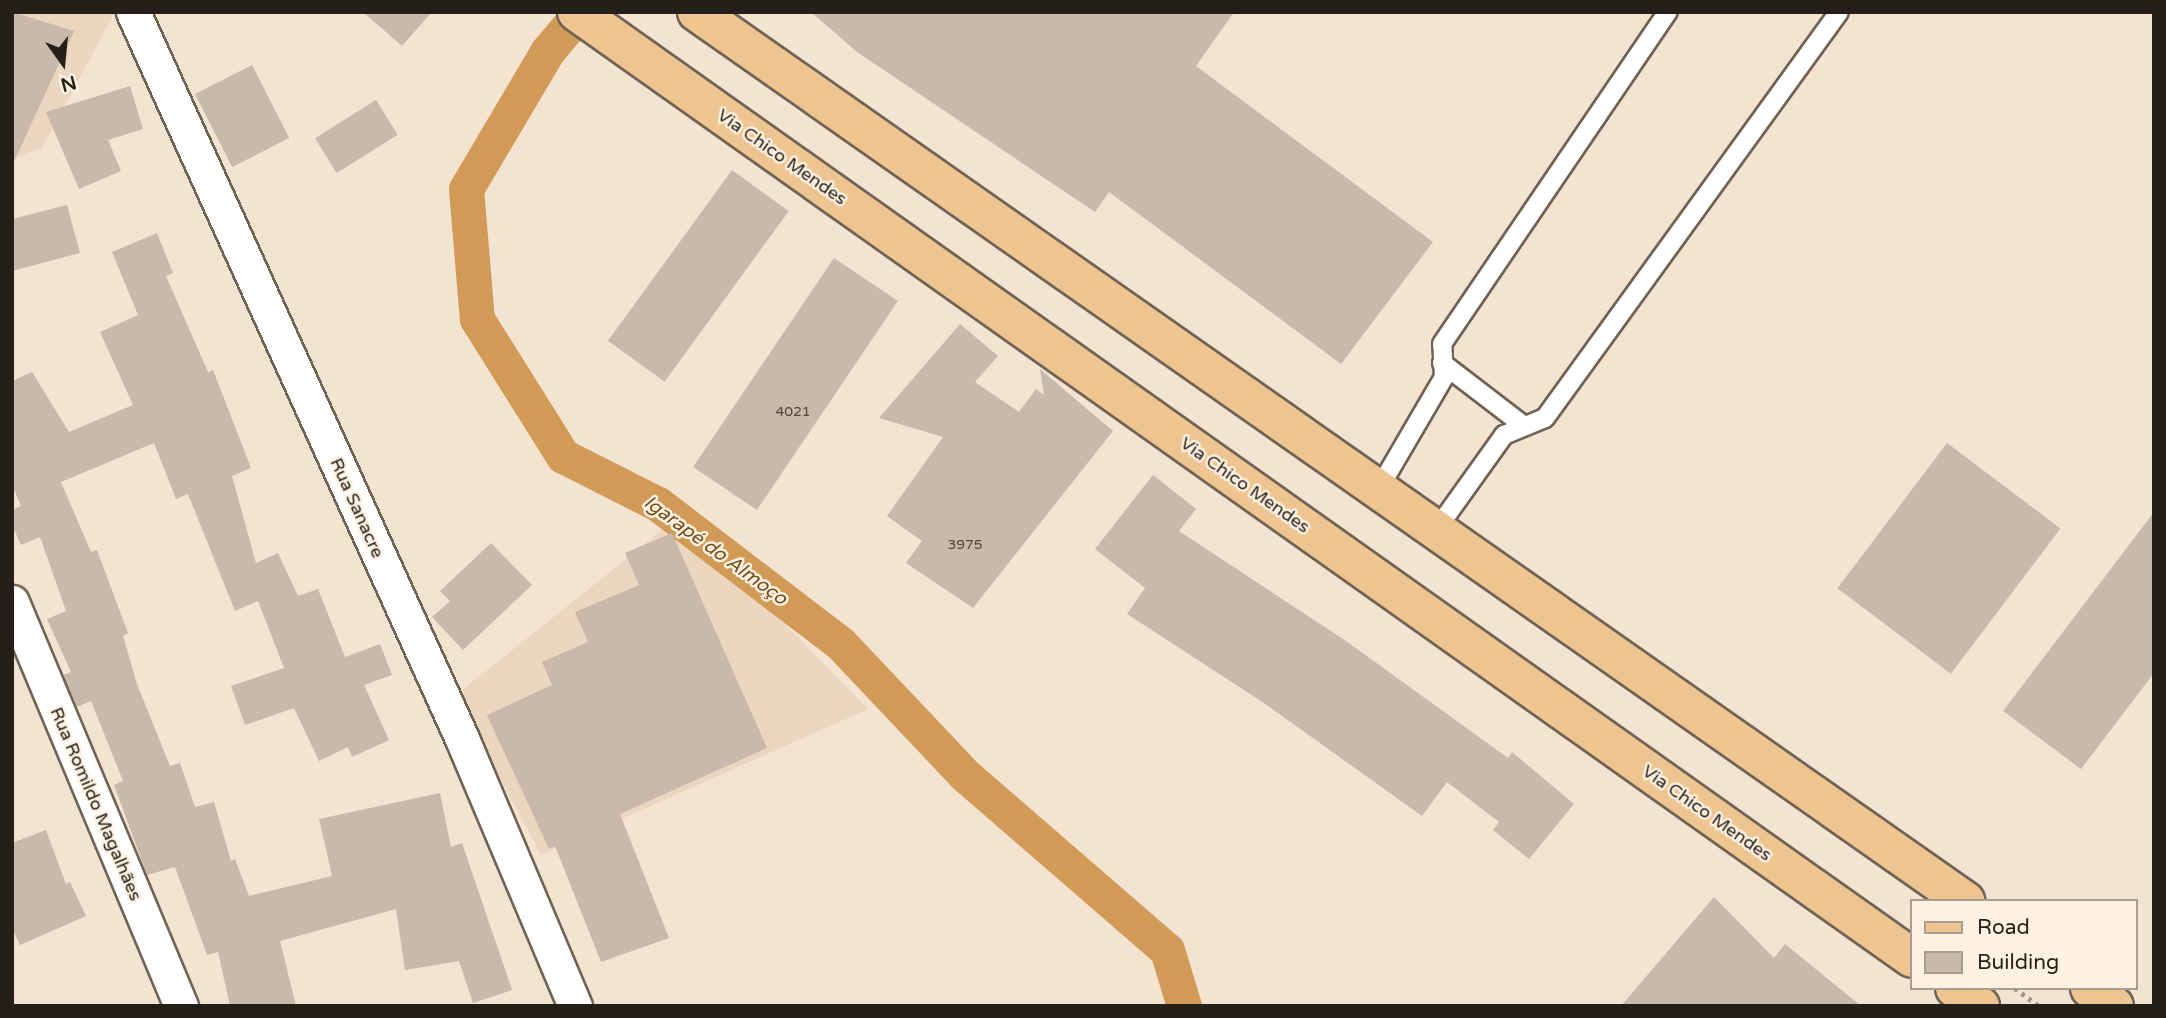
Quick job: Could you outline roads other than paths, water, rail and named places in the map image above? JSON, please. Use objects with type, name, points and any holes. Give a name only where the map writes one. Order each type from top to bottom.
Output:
[{"type":"main road","name":"Via Chico Mendes","points":[[577,12],[1910,957]]},
{"type":"main road","points":[[697,12],[1962,899]]},
{"type":"main road","points":[[2093,990],[2115,1006]]},
{"type":"street","name":"Rua Sanacre","points":[[133,12],[463,741],[575,1006]]},
{"type":"street","name":"Rua Romildo Magalhães","points":[[12,603],[181,1006]]},
{"type":"lane","points":[[1378,490],[1444,377],[1441,363],[1442,344],[1668,12]]},
{"type":"lane","points":[[1436,530],[1504,435],[1545,418],[1839,12]]},
{"type":"lane","points":[[1441,363],[1524,426]]},
{"type":"waterway","name":"Igarapé do Almoço","points":[[567,28],[547,52],[466,189],[477,319],[563,456],[658,504],[841,644],[966,776],[1167,950],[1184,1006]]}]
